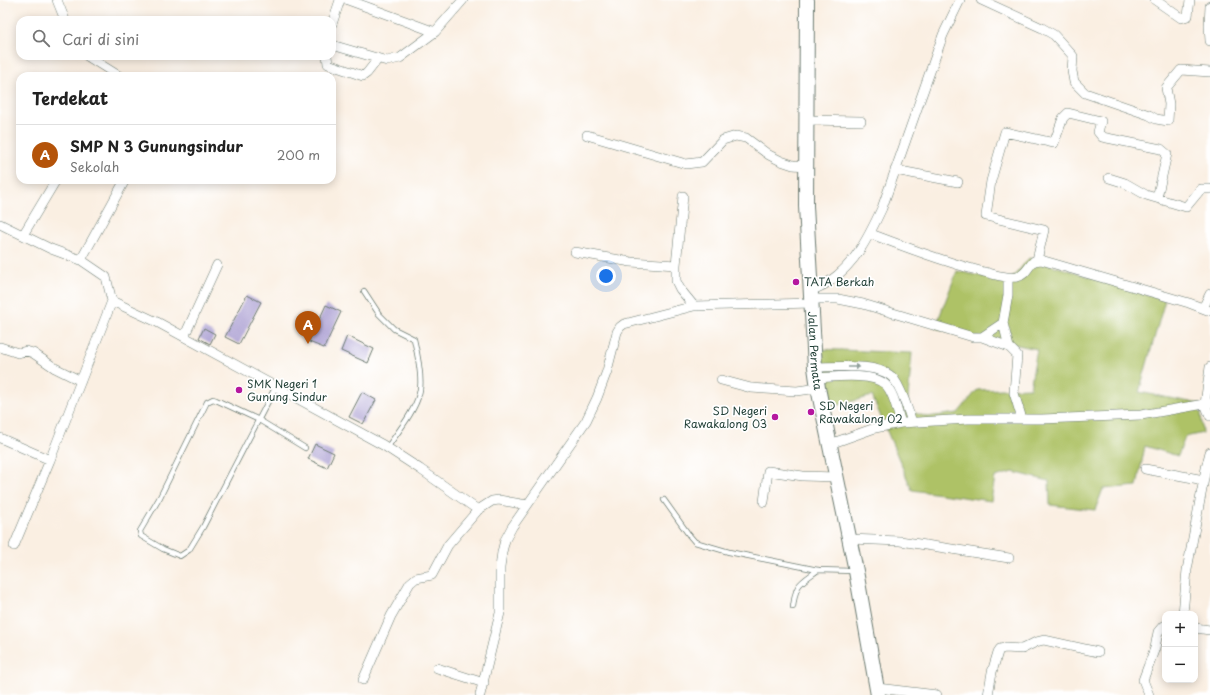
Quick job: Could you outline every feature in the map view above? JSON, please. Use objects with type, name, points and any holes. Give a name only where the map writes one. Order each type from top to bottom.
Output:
[{"type":"main road","name":"Jalan Permata","points":[[807,0],[806,206],[816,378],[856,571],[878,691]]},
{"type":"street","points":[[57,0],[63,16]]},
{"type":"street","points":[[335,16],[340,0]]},
{"type":"street","points":[[348,0],[435,32]]},
{"type":"street","points":[[336,46],[387,61],[400,58],[435,32],[463,0]]},
{"type":"street","points":[[811,298],[850,264],[871,234],[882,208],[943,35],[960,0]]},
{"type":"street","points":[[981,0],[1026,19],[1054,35],[1073,56],[1072,71],[1074,82],[1085,93],[1149,115],[1156,119],[1168,121],[1169,104],[1166,88],[1180,70],[1210,72]]},
{"type":"street","points":[[1155,0],[1181,18],[1188,16],[1190,0]]},
{"type":"street","points":[[1210,6],[1210,41]]},
{"type":"street","points":[[328,60],[328,64],[360,76],[367,73],[378,59]]},
{"type":"street","points":[[93,60],[113,72]]},
{"type":"street","points":[[871,234],[954,265],[1008,278],[1022,275],[1034,261],[1037,260],[1044,230],[986,216],[991,181],[1005,132],[1054,143],[1063,118],[1068,113],[1101,121],[1098,132],[1102,137],[1162,149],[1167,154],[1157,198]]},
{"type":"street","points":[[806,120],[861,121]]},
{"type":"street","points":[[587,135],[686,164],[702,162],[723,140],[736,136],[746,138],[769,156],[794,165],[806,166]]},
{"type":"street","points":[[895,170],[958,182]]},
{"type":"street","points":[[1109,178],[1125,183],[1146,195],[1186,207],[1201,188],[1210,189]]},
{"type":"street","points":[[24,235],[54,184]]},
{"type":"street","points":[[81,260],[123,184]]},
{"type":"street","points":[[683,196],[676,265],[676,280],[680,289],[694,306]]},
{"type":"street","points":[[0,224],[51,249],[81,260],[106,277],[112,301],[50,460],[14,546]]},
{"type":"street","points":[[575,252],[631,262],[676,265]]},
{"type":"street","points":[[1037,260],[1189,303],[1206,310],[1210,294]]},
{"type":"street","points":[[184,337],[218,265]]},
{"type":"street","points":[[1008,278],[1008,295],[1002,323],[1010,347],[1017,355],[1014,393],[1022,419]]},
{"type":"street","points":[[480,695],[500,613],[500,568],[505,540],[527,505],[586,421],[597,398],[607,371],[617,332],[624,324],[694,306],[811,298],[838,299],[863,304],[973,337],[982,337],[1010,347]]},
{"type":"street","points":[[112,301],[134,310],[276,386],[387,448],[420,469],[478,510]]},
{"type":"street","points":[[982,337],[1002,323]]},
{"type":"street","points":[[0,346],[18,353],[26,351],[33,353],[55,368],[81,381]]},
{"type":"street","points":[[721,380],[751,388],[797,391],[816,378],[862,367],[879,370],[887,373],[893,378],[912,422]]},
{"type":"street","points":[[1210,367],[1208,404],[1210,416]]},
{"type":"street","points":[[816,378],[862,377],[880,381],[886,385],[890,392],[900,423]]},
{"type":"street","points":[[830,444],[875,428],[900,423],[968,419],[1022,419],[1140,414],[1208,404]]},
{"type":"street","points":[[0,438],[50,460]]},
{"type":"street","points":[[1183,611],[1186,576],[1210,452]]},
{"type":"street","points":[[1145,469],[1204,480]]},
{"type":"street","points":[[764,502],[768,472],[803,476],[836,477]]},
{"type":"street","points":[[363,680],[391,616],[410,583],[416,578],[432,575],[448,545],[478,510],[492,501],[499,500],[527,505]]},
{"type":"street","points":[[849,539],[900,541],[1009,558]]},
{"type":"street","points":[[1149,695],[1143,680],[1155,648],[1158,632],[1162,627]]},
{"type":"street","points":[[1198,628],[1210,630]]},
{"type":"street","points":[[988,695],[994,666],[1000,649],[1022,649],[1044,640],[1098,652]]},
{"type":"street","points":[[437,668],[484,683]]},
{"type":"street","points":[[878,691],[937,695]]},
{"type":"lane","points":[[364,291],[379,314],[394,329],[414,339],[419,367],[419,394],[410,415],[387,448]]},
{"type":"lane","points":[[276,386],[258,420],[214,507],[189,550],[180,556],[141,536],[140,531],[160,497],[206,402],[213,399],[216,400],[258,420],[305,448]]},
{"type":"lane","points":[[664,500],[689,535],[696,542],[729,552],[818,570],[856,571]]},
{"type":"lane","points":[[793,607],[797,586],[818,570]]},
{"type":"green space","points":[[1029,258],[1165,300],[1139,392],[1200,404],[1203,433],[1185,437],[1178,456],[1145,446],[1137,486],[1103,489],[1095,510],[1050,505],[1049,481],[1013,472],[995,477],[991,501],[912,490],[872,396],[824,409],[817,349],[912,353],[907,410],[927,417],[958,413],[977,390],[1030,388],[1037,349],[935,328],[957,271],[1009,282]]},
{"type":"building","points":[[247,295],[261,302],[239,344],[225,337]]},
{"type":"building","points":[[326,305],[341,312],[324,348],[309,342]]},
{"type":"building","points":[[204,328],[215,334],[210,344],[199,338]]},
{"type":"building","points":[[347,336],[374,349],[368,363],[341,351]]},
{"type":"building","points":[[362,392],[376,400],[363,424],[349,417]]},
{"type":"building","points":[[315,444],[334,453],[327,468],[308,459]]},
{"type":"place","name":"TATA Berkah","points":[[796,282]]},
{"type":"place","name":"SMP N 3 Gunungsindur","points":[[308,344]]},
{"type":"place","name":"SMK Negeri 1 Gunung Sindur","points":[[239,390]]},
{"type":"place","name":"SD Negeri Rawakalong 02","points":[[811,412]]},
{"type":"place","name":"SD Negeri Rawakalong 03","points":[[775,417]]}]
